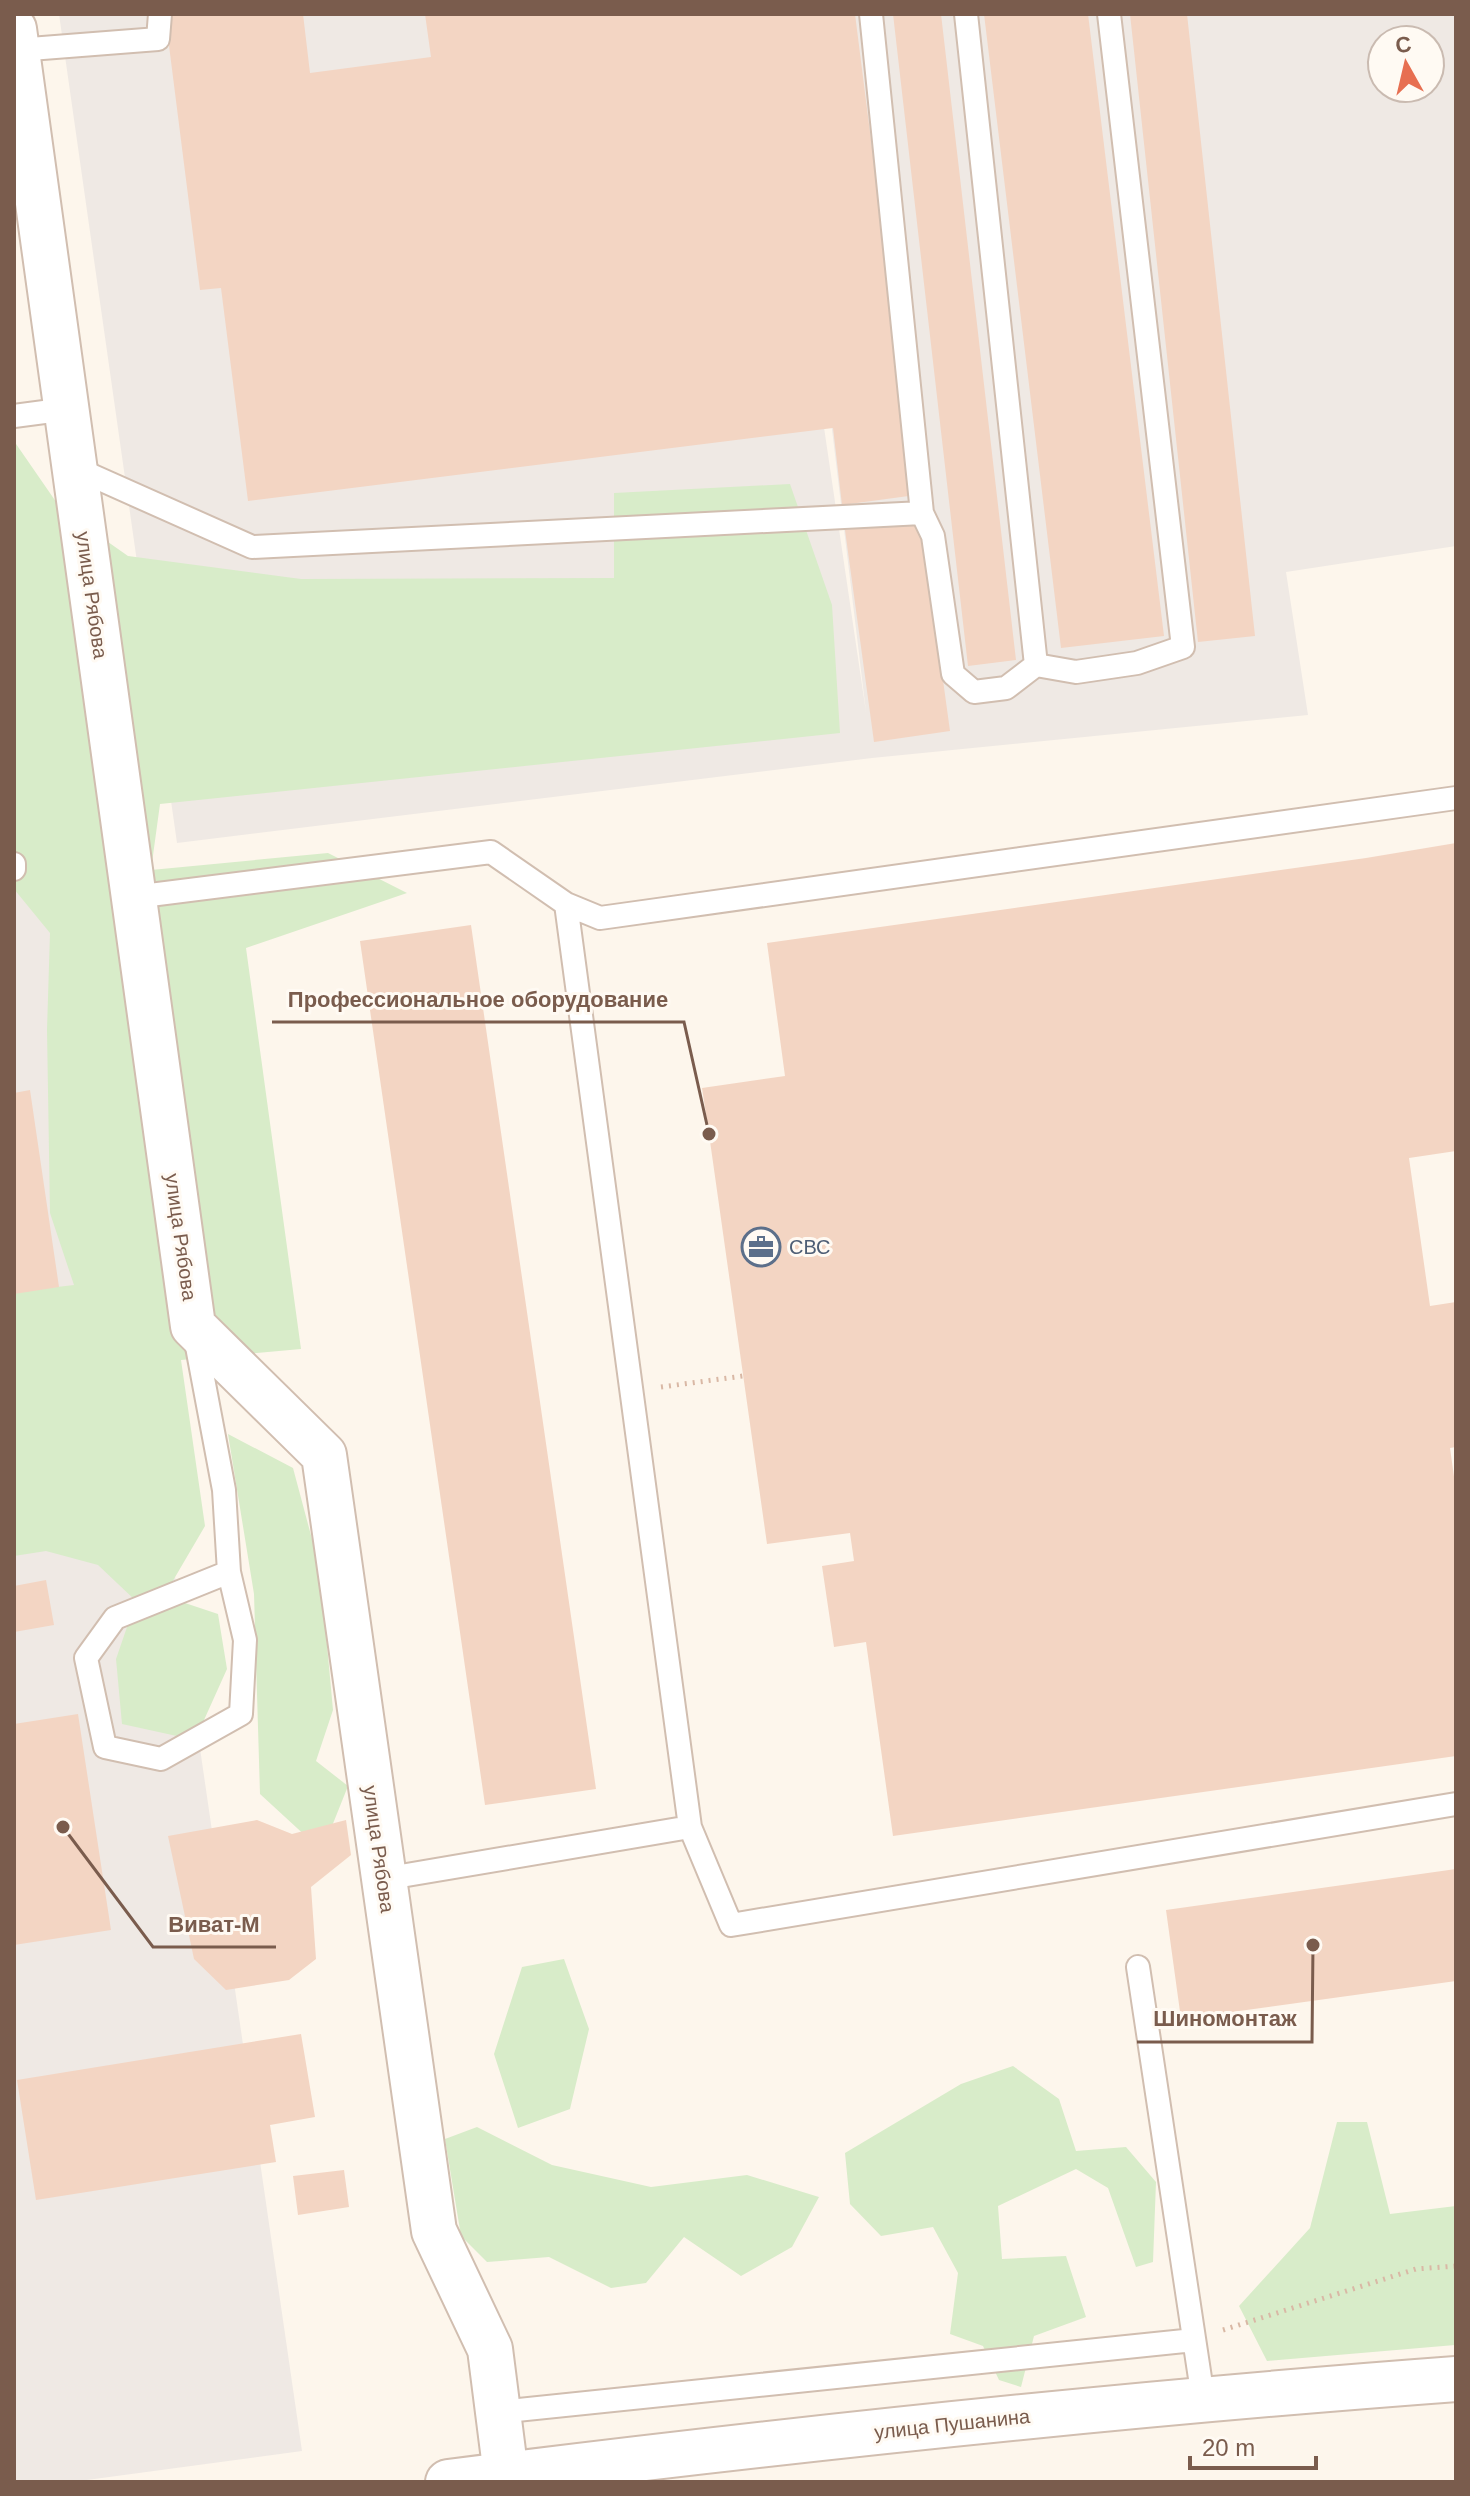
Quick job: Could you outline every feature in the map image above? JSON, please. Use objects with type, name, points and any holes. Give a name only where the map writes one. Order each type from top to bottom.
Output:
[{"type":"street","name":"улица Рябова","points":[[16,39],[26,204],[67,409],[193,1326],[324,1455],[434,2231],[490,2349],[506,2475]]},
{"type":"street","name":"улица Пушанина","points":[[448,2482],[763,2444],[1203,2398],[1456,2379]]},
{"type":"lane","points":[[16,39],[158,39],[160,14]]},
{"type":"lane","points":[[871,14],[922,513],[933,536],[953,674],[974,692],[1006,688],[1036,665],[1076,672],[1137,663],[1183,647],[1109,14]]},
{"type":"lane","points":[[966,14],[1036,665]]},
{"type":"lane","points":[[14,416],[67,409]]},
{"type":"lane","points":[[75,468],[252,547],[922,513]]},
{"type":"lane","points":[[134,897],[491,852],[566,904],[600,918],[1456,798]]},
{"type":"lane","points":[[566,904],[690,1827],[731,1925],[1456,1804]]},
{"type":"lane","points":[[193,1326],[224,1490],[229,1572],[245,1640],[241,1714],[161,1759],[105,1747],[86,1658],[115,1618],[229,1572]]},
{"type":"lane","points":[[383,1879],[690,1827]]},
{"type":"lane","points":[[1138,1967],[1203,2398]]},
{"type":"lane","points":[[498,2412],[1194,2340]]},
{"type":"path","points":[[630,1391],[743,1376]]},
{"type":"path","points":[[1194,2340],[1416,2269],[1456,2266]]},
{"type":"shaded area","points":[[59,14],[763,14],[866,712],[782,14],[1456,14],[1456,546],[1286,572],[1308,715],[872,758],[177,843]]},
{"type":"shaded area","points":[[14,467],[302,2451],[72,2482],[14,2482]]},
{"type":"green space","points":[[14,441],[61,509],[128,556],[301,579],[614,578],[614,493],[790,484],[832,605],[840,733],[160,804],[151,870],[328,853],[407,893],[246,948],[301,1349],[181,1360],[205,1526],[164,1596],[218,1614],[227,1669],[195,1740],[122,1724],[116,1659],[136,1601],[98,1565],[46,1551],[14,1556],[14,1292],[74,1285],[50,1213],[47,1030],[50,933],[14,889]]},
{"type":"green space","points":[[228,1434],[293,1468],[320,1569],[333,1710],[316,1761],[348,1786],[322,1851],[260,1794],[254,1594]]},
{"type":"green space","points":[[564,1959],[589,2029],[570,2109],[518,2128],[494,2054],[522,1967]]},
{"type":"green space","points":[[1013,2066],[1059,2099],[1076,2151],[1126,2147],[1156,2182],[1153,2262],[1136,2267],[1108,2188],[1076,2169],[998,2206],[1002,2259],[1066,2256],[1086,2317],[1034,2336],[1021,2387],[999,2380],[983,2346],[950,2334],[958,2273],[933,2227],[881,2236],[850,2204],[845,2153],[961,2084]]},
{"type":"green space","points":[[1337,2122],[1367,2122],[1390,2214],[1456,2206],[1455,2345],[1267,2361],[1239,2306],[1310,2228]]},
{"type":"green space","points":[[477,2127],[552,2165],[651,2187],[747,2175],[819,2197],[792,2247],[741,2276],[684,2237],[646,2283],[611,2288],[549,2257],[487,2262],[461,2236],[445,2139]]},
{"type":"building","points":[[165,14],[303,14],[310,73],[431,57],[425,14],[855,14],[916,495],[842,505],[833,428],[248,501],[221,288],[200,290]]},
{"type":"building","points":[[893,14],[941,14],[1016,660],[968,666]]},
{"type":"building","points":[[984,14],[1088,14],[1164,636],[1061,648]]},
{"type":"building","points":[[1130,14],[1187,14],[1255,636],[1198,642]]},
{"type":"building","points":[[921,520],[950,731],[874,742],[845,530]]},
{"type":"building","points":[[1456,843],[1456,1151],[1409,1158],[1430,1306],[1456,1302],[1456,1447],[1450,1448],[1456,1491],[1456,1756],[893,1836],[866,1642],[834,1647],[822,1566],[854,1561],[850,1533],[767,1544],[702,1088],[785,1076],[767,943]]},
{"type":"building","points":[[471,925],[596,1789],[485,1805],[360,941]]},
{"type":"building","points":[[30,1090],[59,1287],[14,1294],[14,1093]]},
{"type":"building","points":[[46,1580],[54,1625],[14,1632],[14,1586]]},
{"type":"building","points":[[78,1714],[111,1930],[14,1945],[14,1724]]},
{"type":"building","points":[[257,1820],[292,1834],[346,1820],[351,1855],[311,1887],[316,1959],[289,1980],[226,1990],[194,1959],[168,1836]]},
{"type":"building","points":[[1456,1869],[1456,1981],[1181,2019],[1166,1910]]},
{"type":"building","points":[[301,2034],[315,2117],[270,2125],[276,2162],[36,2200],[17,2080]]},
{"type":"building","points":[[344,2170],[349,2207],[298,2215],[293,2176]]},
{"type":"place","name":"Профессиональное оборудование","points":[[709,1134]]},
{"type":"place","name":"СВС","points":[[761,1247]]},
{"type":"place","name":"Виват-М","points":[[63,1827]]},
{"type":"place","name":"Шиномонтаж","points":[[1313,1945]]}]
